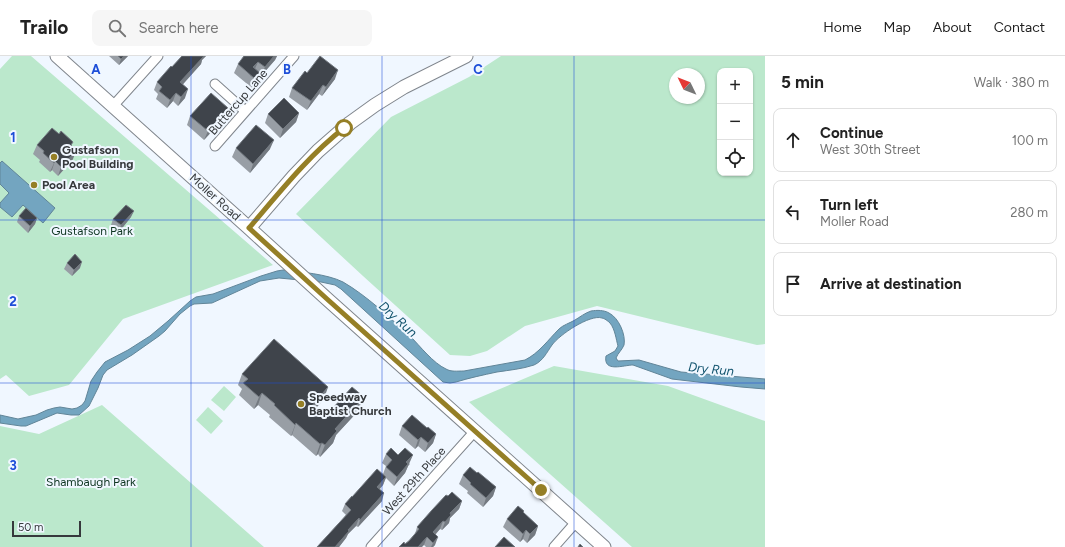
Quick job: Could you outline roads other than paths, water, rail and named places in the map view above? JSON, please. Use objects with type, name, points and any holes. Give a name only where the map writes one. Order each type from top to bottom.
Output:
[{"type":"street","name":"Moller Road","points":[[57,56],[604,547]]},
{"type":"street","points":[[113,106],[158,56]]},
{"type":"street","name":"Buttercup Lane","points":[[216,146],[294,56]]},
{"type":"street","points":[[249,228],[294,176],[318,151],[350,122],[404,87],[466,56]]},
{"type":"street","points":[[215,84],[245,111]]},
{"type":"street","name":"West 29th Place","points":[[371,547],[475,431]]},
{"type":"street","points":[[554,547],[576,522]]},
{"type":"water","points":[[2,161],[55,208],[43,223],[23,205],[12,217],[0,207],[0,203],[9,193],[0,184],[0,163]]},
{"type":"water","name":"Dry Run","points":[[283,270],[322,275],[343,282],[378,307],[410,336],[432,359],[450,371],[464,371],[525,360],[539,350],[562,326],[589,312],[600,310],[613,315],[623,332],[624,345],[616,358],[618,361],[639,360],[681,372],[765,379],[765,389],[672,379],[633,365],[615,367],[608,365],[606,356],[615,351],[618,346],[612,325],[603,318],[590,319],[575,326],[561,336],[552,345],[542,359],[534,365],[487,374],[456,382],[443,382],[335,285],[321,282],[279,278],[260,281],[212,303],[194,304],[190,306],[180,314],[159,336],[107,370],[103,375],[89,406],[79,415],[57,413],[26,426],[0,423],[0,415],[18,419],[36,415],[54,408],[77,408],[85,401],[91,381],[105,362],[150,336],[190,301],[196,297],[213,294],[261,276]]},
{"type":"place","name":"Gustafson Pool Building","points":[[54,157]]},
{"type":"place","name":"Pool Area","points":[[34,185]]},
{"type":"place","name":"Speedway Baptist Church","points":[[301,404]]},
{"type":"park label","name":"Gustafson Park","points":[[92,231]]},
{"type":"park label","name":"Shambaugh Park","points":[[91,482]]}]
